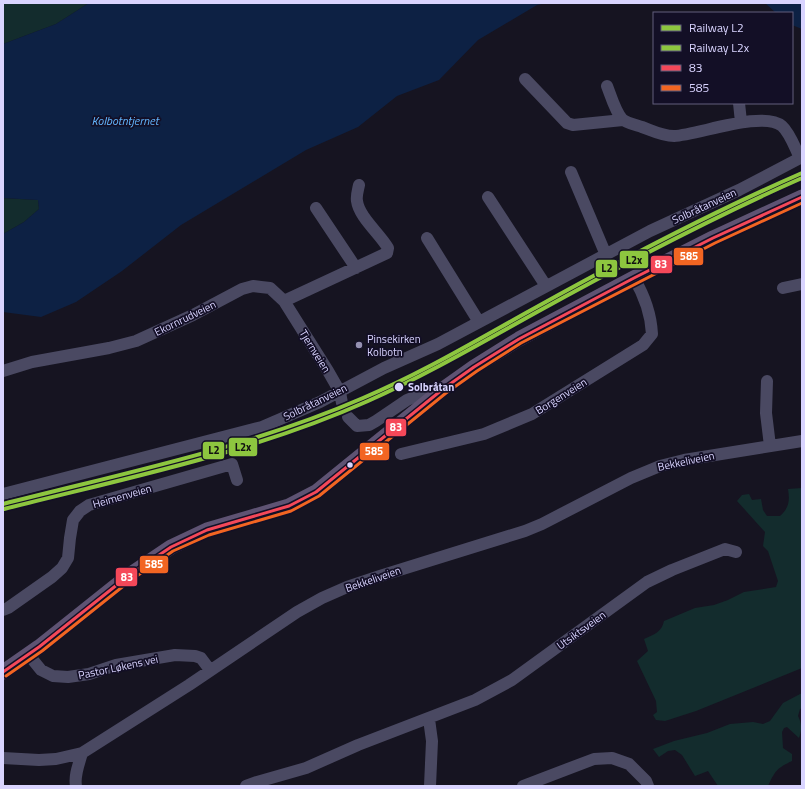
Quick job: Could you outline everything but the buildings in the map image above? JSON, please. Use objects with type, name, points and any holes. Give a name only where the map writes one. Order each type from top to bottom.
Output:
[{"type":"main road","points":[[3,672],[128,576],[177,544],[207,530],[289,506],[316,492],[437,394],[474,367],[519,339],[634,278],[726,232],[802,197]]},
{"type":"street","points":[[525,79],[567,123],[573,125],[623,120],[662,135],[675,136],[741,122],[772,121],[782,126],[792,140],[801,157]]},
{"type":"street","points":[[607,86],[623,120]]},
{"type":"street","points":[[739,104],[741,122]]},
{"type":"street","name":"Solbråtanveien","points":[[3,494],[262,428],[341,398],[366,377],[438,344],[650,231],[739,190],[801,157]]},
{"type":"street","points":[[571,172],[606,255]]},
{"type":"street","points":[[284,301],[387,253],[388,248],[385,242],[370,225],[358,207],[356,199],[359,185]]},
{"type":"street","points":[[488,197],[546,286]]},
{"type":"street","points":[[316,208],[356,268]]},
{"type":"street","points":[[427,238],[479,322]]},
{"type":"street","name":"Borgenveien","points":[[401,454],[484,434],[532,414],[643,345],[652,334],[651,325],[644,297],[634,278]]},
{"type":"street","points":[[783,288],[802,284]]},
{"type":"street","name":"Ekornrudveien","points":[[3,371],[32,362],[109,348],[136,341],[193,315],[242,289],[254,286],[270,288],[284,301]]},
{"type":"street","name":"Tjernveien","points":[[284,301],[319,355],[341,398]]},
{"type":"street","points":[[767,381],[766,413],[770,446]]},
{"type":"street","points":[[348,417],[357,426],[368,425],[407,400],[426,392],[437,394]]},
{"type":"street","name":"Bekkeliveien","points":[[3,758],[39,760],[56,759],[82,753],[297,612],[347,587],[525,531],[542,524],[631,478],[660,466],[684,460],[802,441]]},
{"type":"street","name":"Heimenveien","points":[[3,610],[52,577],[62,568],[68,558],[73,520],[80,511],[89,505],[232,464],[237,480]]},
{"type":"street","name":"Utsiktsveien","points":[[246,786],[306,768],[358,745],[429,719],[475,700],[512,680],[647,582],[672,570],[725,549],[736,552]]},
{"type":"street","name":"Pastor Løkens vei","points":[[28,654],[34,663],[42,670],[53,676],[68,677],[89,674],[116,665],[175,655],[195,656],[201,658],[210,670]]},
{"type":"street","points":[[429,719],[432,741],[430,786]]},
{"type":"street","points":[[76,786],[75,780],[82,753]]},
{"type":"street","points":[[523,786],[594,759],[612,758],[629,764],[646,781],[648,786]]},
{"type":"green space","points":[[3,3],[89,3],[56,24],[3,44]]},
{"type":"green space","points":[[3,198],[38,200],[39,209],[24,222],[3,234]]},
{"type":"green space","points":[[802,488],[802,668],[696,711],[665,721],[656,720],[653,715],[657,712],[656,701],[637,661],[648,651],[644,639],[659,630],[664,621],[695,608],[714,605],[744,592],[776,587],[778,581],[768,551],[763,546],[765,532],[737,501],[742,495],[749,494],[752,500],[761,499],[763,510],[767,516],[780,516],[788,504],[788,489]]},
{"type":"green space","points":[[802,693],[802,708],[800,709],[798,716],[801,727],[799,738],[787,727],[784,728],[782,732],[783,748],[792,754],[792,761],[777,770],[768,786],[718,786],[708,771],[695,776],[682,755],[675,750],[668,751],[659,757],[653,749],[674,741],[707,733],[730,724],[753,722],[763,724],[770,721],[783,703]]},
{"type":"water","name":"Kolbotntjernet","points":[[89,3],[546,3],[537,5],[478,40],[439,80],[397,96],[358,127],[306,150],[181,225],[122,271],[76,302],[41,317],[3,312],[3,234],[24,222],[39,209],[38,200],[3,198],[3,44],[56,24]]},
{"type":"water","points":[[765,3],[802,3],[802,29],[793,25],[793,12],[775,12]]},
{"type":"rail line","name":"L2","points":[[3,504],[140,470],[230,445],[319,416],[363,398],[428,367],[666,238],[734,204],[802,173]]},
{"type":"rail line","name":"L2x","points":[[4,509],[142,475],[234,450],[324,419],[368,401],[453,358],[602,276],[668,242],[734,209],[802,178]]},
{"type":"transit line","name":"83","points":[[3,672],[39,647],[128,576],[171,547],[207,530],[289,506],[316,492],[443,389],[474,367],[519,339],[713,238],[802,197]]},
{"type":"transit line","name":"585","points":[[6,676],[42,651],[131,580],[173,551],[209,535],[291,511],[319,496],[446,393],[521,343],[715,243],[802,203]]},
{"type":"place","name":"Pinsekirken Kolbotn","points":[[359,345]]},
{"type":"place","name":"Solbråtan","points":[[399,387]]}]
